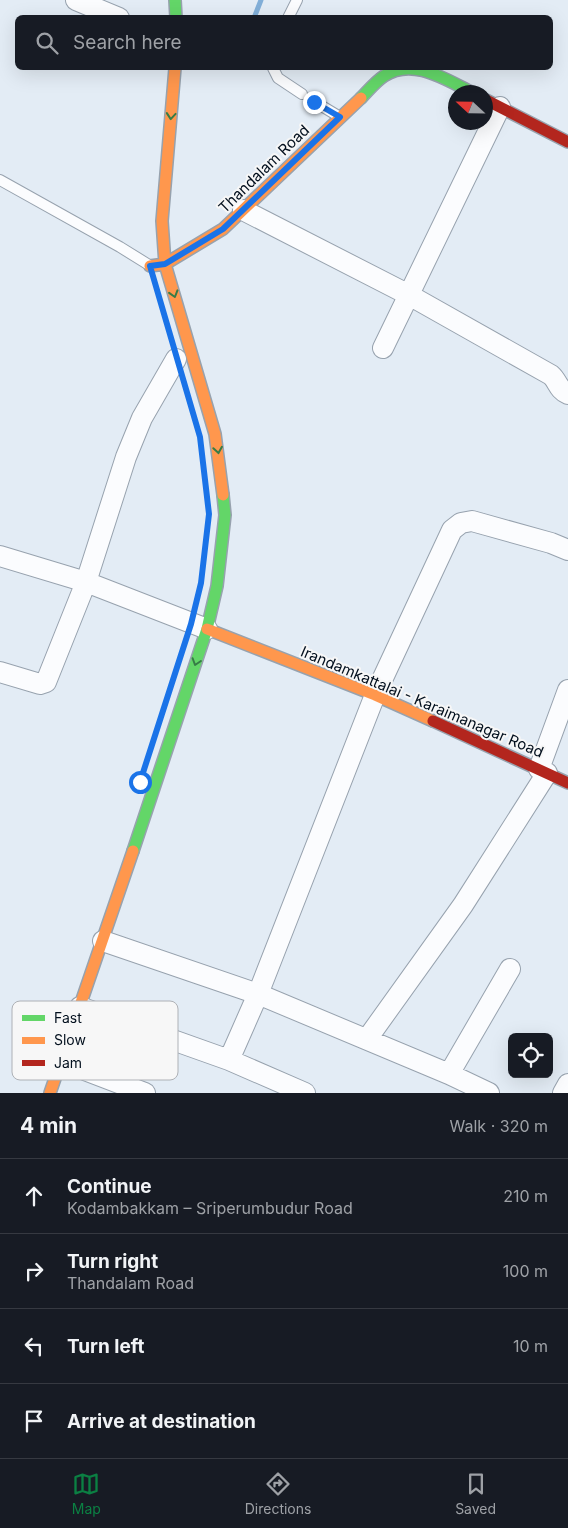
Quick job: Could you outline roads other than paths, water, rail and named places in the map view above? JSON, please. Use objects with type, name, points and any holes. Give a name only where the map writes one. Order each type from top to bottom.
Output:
[{"type":"main road","points":[[175,0],[176,15]]},
{"type":"main road","points":[[82,1001],[104,941],[195,623],[217,586],[225,515],[222,473],[215,434],[165,264],[162,221],[175,70]]},
{"type":"main road","name":"Thandalam Road","points":[[151,270],[165,264],[223,229],[384,76],[399,70]]},
{"type":"main road","name":"Thandalam Road","points":[[417,70],[430,72],[457,85]]},
{"type":"main road","points":[[493,103],[568,142]]},
{"type":"main road","points":[[149,248],[151,270]]},
{"type":"main road","name":"Irandamkattalai - Karaimanagar Road","points":[[195,623],[375,695],[568,783]]},
{"type":"main road","points":[[50,1093],[54,1080]]},
{"type":"street","points":[[76,0],[113,15]]},
{"type":"street","points":[[383,348],[409,295],[481,130]]},
{"type":"street","points":[[243,210],[409,295],[551,375],[556,379],[560,390],[568,394]]},
{"type":"street","points":[[0,672],[40,684],[46,682],[86,582],[126,457],[142,418],[177,360]]},
{"type":"street","points":[[229,1060],[258,994],[375,695],[452,530],[461,523],[472,521],[551,543],[568,550]]},
{"type":"street","points":[[0,556],[86,582],[195,623]]},
{"type":"street","points":[[366,1040],[463,905],[543,771],[568,690]]},
{"type":"street","points":[[104,941],[258,994],[449,1074],[489,1093]]},
{"type":"street","points":[[449,1074],[510,969]]},
{"type":"street","points":[[178,1042],[229,1060],[305,1093]]},
{"type":"street","points":[[112,1080],[145,1093]]},
{"type":"street","points":[[563,1093],[568,1084]]},
{"type":"lane","points":[[290,15],[297,0]]},
{"type":"lane","points":[[274,70],[278,78],[302,94]]},
{"type":"lane","points":[[314,102],[340,117]]},
{"type":"lane","points":[[0,180],[120,247],[151,270]]},
{"type":"waterway","points":[[255,15],[261,0]]}]
